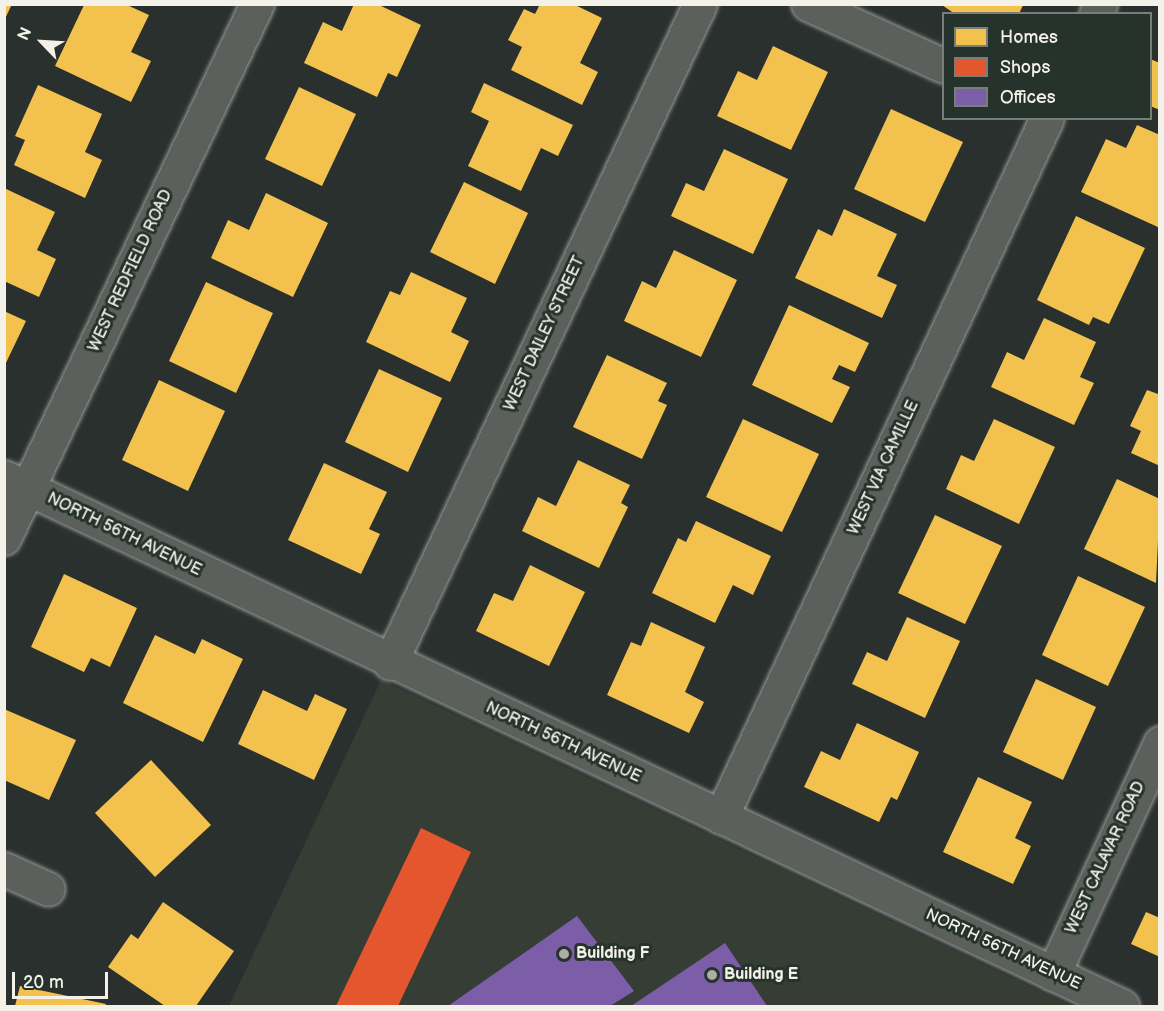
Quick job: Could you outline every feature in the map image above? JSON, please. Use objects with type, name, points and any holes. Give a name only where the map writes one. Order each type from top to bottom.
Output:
[{"type":"street","name":"WEST REDFIELD ROAD","points":[[4,538],[16,483],[257,4]]},
{"type":"street","name":"WEST DAILEY STREET","points":[[390,663],[700,4]]},
{"type":"street","points":[[808,4],[942,65]]},
{"type":"street","name":"WEST VIA CAMILLE","points":[[721,817],[1046,120]]},
{"type":"street","name":"NORTH 56TH AVENUE","points":[[16,483],[390,663],[1122,1006]]},
{"type":"street","name":"WEST CALAVAR ROAD","points":[[1053,974],[1160,743]]},
{"type":"street","points":[[4,869],[48,889]]},
{"type":"shaded area","points":[[381,680],[1071,1006],[229,1006]]},
{"type":"building: Homes","points":[[4,4],[12,4],[4,21]]},
{"type":"building: Homes","points":[[354,4],[377,4],[421,25],[397,77],[388,73],[377,97],[304,63],[323,22],[342,31]]},
{"type":"building: Homes","points":[[540,4],[573,4],[602,18],[580,63],[598,72],[582,105],[511,70],[522,47],[508,40],[524,9],[535,14]]},
{"type":"building: Homes","points":[[84,5],[127,5],[149,15],[131,52],[151,61],[131,102],[55,66]]},
{"type":"building: Homes","points":[[942,5],[1023,5],[1020,12],[952,12]]},
{"type":"building: Homes","points":[[773,46],[828,72],[791,150],[717,116],[738,71],[757,80]]},
{"type":"building: Homes","points":[[1152,60],[1160,63],[1160,110],[1152,107]]},
{"type":"building: Homes","points":[[484,83],[573,125],[558,156],[541,148],[521,191],[468,166],[489,121],[471,112]]},
{"type":"building: Homes","points":[[38,85],[102,114],[85,152],[102,160],[85,198],[14,165],[25,140],[15,136]]},
{"type":"building: Homes","points":[[299,87],[356,114],[322,186],[265,159]]},
{"type":"building: Homes","points":[[891,109],[963,142],[925,222],[854,189]]},
{"type":"building: Homes","points":[[1137,125],[1160,135],[1160,228],[1081,192],[1106,139],[1126,148]]},
{"type":"building: Homes","points":[[724,149],[788,179],[753,254],[671,216],[686,183],[704,191]]},
{"type":"building: Homes","points":[[464,182],[528,213],[495,284],[430,252]]},
{"type":"building: Homes","points":[[4,188],[55,212],[37,250],[56,259],[39,297],[4,281]]},
{"type":"building: Homes","points":[[266,193],[328,223],[293,297],[211,258],[228,220],[249,230]]},
{"type":"building: Homes","points":[[844,209],[897,234],[877,276],[897,285],[882,318],[795,278],[818,229],[832,236]]},
{"type":"building: Homes","points":[[1076,216],[1145,248],[1109,324],[1093,317],[1089,325],[1037,300]]},
{"type":"building: Homes","points":[[674,250],[737,280],[701,357],[624,321],[642,281],[656,288]]},
{"type":"building: Homes","points":[[411,272],[467,298],[451,332],[469,341],[450,382],[366,342],[390,291],[400,295]]},
{"type":"building: Homes","points":[[206,282],[273,313],[236,393],[169,361]]},
{"type":"building: Homes","points":[[789,305],[869,343],[855,372],[839,365],[832,379],[850,387],[832,423],[752,385]]},
{"type":"building: Homes","points":[[4,311],[26,321],[4,367]]},
{"type":"building: Homes","points":[[1044,318],[1096,342],[1080,377],[1094,383],[1074,425],[991,387],[1007,352],[1024,360]]},
{"type":"building: Homes","points":[[607,355],[667,383],[658,401],[667,405],[642,459],[573,427]]},
{"type":"building: Homes","points":[[379,369],[442,398],[408,472],[345,442]]},
{"type":"building: Homes","points":[[159,380],[225,411],[188,491],[122,460]]},
{"type":"building: Homes","points":[[1147,390],[1158,394],[1160,391],[1160,466],[1131,453],[1141,431],[1130,426]]},
{"type":"building: Homes","points":[[743,419],[819,454],[782,532],[706,497]]},
{"type":"building: Homes","points":[[994,419],[1055,447],[1019,524],[946,489],[961,455],[974,461]]},
{"type":"building: Homes","points":[[578,460],[630,485],[621,503],[628,507],[599,568],[522,531],[538,497],[556,506]]},
{"type":"building: Homes","points":[[324,463],[387,492],[369,529],[380,534],[361,574],[288,540]]},
{"type":"building: Homes","points":[[1117,479],[1160,499],[1156,583],[1084,549]]},
{"type":"building: Homes","points":[[935,515],[1002,546],[965,624],[898,593]]},
{"type":"building: Homes","points":[[696,521],[771,556],[753,595],[733,585],[715,623],[652,593],[678,538],[686,542]]},
{"type":"building: Homes","points":[[530,565],[585,592],[549,666],[476,631],[494,593],[513,601]]},
{"type":"building: Homes","points":[[64,574],[137,608],[110,667],[91,658],[84,672],[31,647]]},
{"type":"building: Homes","points":[[1078,576],[1145,607],[1108,686],[1042,655]]},
{"type":"building: Homes","points":[[907,617],[960,641],[925,718],[852,684],[867,652],[887,661]]},
{"type":"building: Homes","points":[[651,622],[705,647],[685,692],[704,702],[689,733],[607,695],[631,642],[641,646]]},
{"type":"building: Homes","points":[[155,635],[195,654],[202,639],[243,659],[203,742],[123,703]]},
{"type":"building: Homes","points":[[1036,679],[1096,707],[1063,780],[1003,752]]},
{"type":"building: Homes","points":[[263,690],[307,711],[315,694],[347,709],[314,780],[238,744]]},
{"type":"building: Homes","points":[[4,709],[76,740],[49,800],[4,780]]},
{"type":"building: Homes","points":[[857,723],[919,752],[897,800],[891,797],[879,822],[804,787],[821,751],[840,760]]},
{"type":"building: Homes","points":[[151,760],[211,825],[155,877],[95,813]]},
{"type":"building: Homes","points":[[978,777],[1032,802],[1015,838],[1031,846],[1013,884],[943,852]]},
{"type":"building: Homes","points":[[163,902],[234,951],[196,1006],[165,1006],[108,967],[131,934],[138,939]]},
{"type":"building: Homes","points":[[1146,912],[1160,918],[1160,957],[1131,944]]},
{"type":"building: Homes","points":[[20,986],[106,1004],[105,1006],[15,1006]]},
{"type":"building: Shops","points":[[421,828],[471,852],[398,1006],[336,1006]]},
{"type":"building: Offices","name":"Building F","points":[[577,916],[634,991],[610,1006],[448,1006]]},
{"type":"building: Offices","name":"Building E","points":[[725,943],[767,1006],[631,1006]]},
{"type":"place","name":"Building F","points":[[564,954]]},
{"type":"place","name":"Building E","points":[[712,975]]}]
